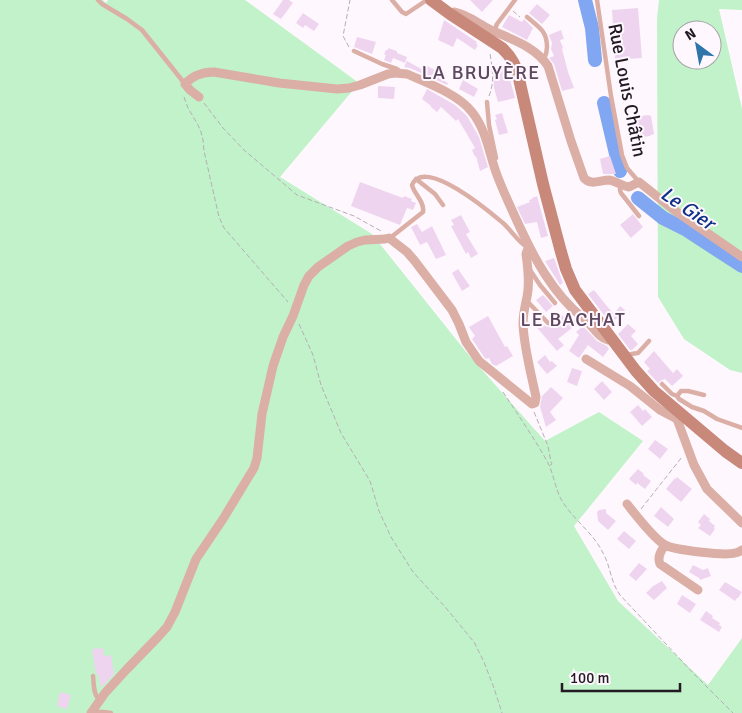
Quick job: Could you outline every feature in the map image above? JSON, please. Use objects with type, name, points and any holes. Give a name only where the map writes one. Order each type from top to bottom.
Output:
[{"type":"main road","points":[[431,0],[450,14],[493,36],[514,64],[566,269],[580,298],[636,371],[654,391],[742,462]]},
{"type":"street","points":[[493,36],[524,45],[544,59],[548,66],[570,141],[584,178],[587,181],[611,180],[630,187],[639,182],[660,200],[742,257]]},
{"type":"street","points":[[199,97],[185,84],[194,76],[202,73],[214,72],[337,90],[400,72],[458,99],[472,111],[484,132],[502,190],[530,248],[549,281],[570,306],[604,338],[608,340],[612,338]]},
{"type":"street","points":[[91,712],[99,700],[167,627],[196,559],[254,468],[257,458],[262,414],[273,366],[309,276],[348,246],[365,240],[385,240],[389,238],[414,260],[452,310],[466,342],[479,361],[532,404],[535,403],[536,397],[523,322],[528,288],[526,254],[530,248]]},
{"type":"street","points":[[586,358],[630,386],[660,410],[683,414],[694,465],[707,489],[742,524]]},
{"type":"street","points":[[627,504],[642,523],[665,545],[674,548],[733,554],[742,550]]},
{"type":"street","points":[[665,545],[659,556],[660,564],[698,590]]},
{"type":"lane","points":[[98,0],[142,30],[185,84]]},
{"type":"lane","points":[[392,0],[406,14],[427,0]]},
{"type":"lane","points":[[493,36],[497,24],[515,0]]},
{"type":"lane","name":"Rue Louis Châtin","points":[[597,0],[610,96],[622,155],[627,168],[639,182]]},
{"type":"lane","points":[[527,17],[540,27],[546,36],[547,54],[544,59]]},
{"type":"lane","points":[[354,51],[400,72]]},
{"type":"lane","points":[[487,102],[489,125],[498,166],[497,170],[495,170]]},
{"type":"lane","points":[[389,238],[423,212],[423,205],[412,185],[416,179],[426,176],[466,194],[504,224],[525,246],[530,248]]},
{"type":"lane","points":[[416,179],[435,194],[443,205]]},
{"type":"lane","points":[[620,184],[621,193],[639,216]]},
{"type":"lane","points":[[528,269],[531,270],[540,285],[555,303]]},
{"type":"lane","points":[[526,301],[548,322]]},
{"type":"lane","points":[[626,358],[631,354],[638,353],[649,341]]},
{"type":"lane","points":[[662,384],[672,394],[678,396]]},
{"type":"lane","points":[[678,396],[681,392],[685,391],[704,395]]},
{"type":"lane","points":[[678,396],[683,414],[704,411],[717,419],[742,428]]},
{"type":"lane","points":[[93,676],[95,694],[99,700]]},
{"type":"lane","points":[[91,712],[111,713]]},
{"type":"path","points":[[350,0],[343,36],[354,51]]},
{"type":"path","points":[[509,8],[523,18],[527,17]]},
{"type":"path","points":[[487,102],[493,84],[489,48],[493,36]]},
{"type":"path","points":[[185,84],[185,100],[201,132],[219,217],[224,228],[294,312],[313,355],[321,385],[341,433],[370,481],[379,512],[391,537],[413,572],[474,642],[484,662],[502,713]]},
{"type":"path","points":[[199,97],[223,128],[244,150],[293,191],[305,199],[354,216],[380,230],[389,238]]},
{"type":"path","points":[[501,389],[549,466],[561,498],[570,513],[592,536],[603,553],[612,582],[620,595],[733,713]]},
{"type":"path","points":[[532,404],[548,446],[552,462],[549,466]]},
{"type":"path","points":[[642,508],[683,456]]},
{"type":"green space","points":[[0,0],[103,0],[106,3],[108,0],[245,0],[359,83],[280,177],[372,234],[467,353],[545,441],[599,412],[643,441],[574,526],[618,601],[708,685],[742,638],[742,713],[0,713]]},
{"type":"green space","points":[[659,0],[742,0],[742,10],[719,9],[722,20],[672,20],[672,70],[722,70],[722,22],[742,109],[742,373],[730,370],[684,339],[658,297],[657,19]]},
{"type":"building","points":[[283,0],[289,0],[293,3],[281,19],[273,14]]},
{"type":"building","points":[[470,0],[493,0],[482,12]]},
{"type":"building","points":[[537,4],[550,15],[542,24],[529,13]]},
{"type":"building","points":[[638,8],[642,58],[615,60],[612,10]]},
{"type":"building","points":[[303,13],[319,24],[314,31],[305,25],[303,28],[296,23]]},
{"type":"building","points":[[509,15],[522,22],[524,19],[533,28],[527,40],[502,27]]},
{"type":"building","points":[[444,20],[477,42],[476,44],[478,45],[475,50],[457,38],[453,47],[438,40]]},
{"type":"building","points":[[561,30],[564,39],[560,40],[562,49],[574,88],[562,91],[554,64],[549,58],[554,56],[549,35]]},
{"type":"building","points":[[357,37],[376,42],[372,54],[354,47]]},
{"type":"building","points":[[388,48],[407,57],[405,63],[393,58],[391,63],[384,60],[386,55],[384,54]]},
{"type":"building","points":[[407,61],[425,71],[427,66],[437,71],[435,74],[448,83],[447,85],[404,67]]},
{"type":"building","points":[[507,67],[515,98],[498,102],[494,88],[493,71]]},
{"type":"building","points":[[463,80],[478,89],[474,97],[459,89]]},
{"type":"building","points":[[378,86],[395,87],[394,99],[378,98]]},
{"type":"building","points":[[427,89],[455,105],[467,116],[479,137],[488,167],[480,171],[476,156],[472,150],[475,148],[458,119],[456,121],[441,107],[437,112],[422,99]]},
{"type":"building","points":[[502,113],[508,133],[499,135],[495,115]]},
{"type":"building","points":[[651,116],[654,134],[635,138],[633,117]]},
{"type":"building","points":[[610,156],[616,174],[603,174],[600,159]]},
{"type":"building","points":[[360,182],[403,198],[404,196],[412,199],[411,201],[416,203],[413,210],[407,208],[400,225],[351,206]]},
{"type":"building","points":[[537,196],[548,236],[541,238],[537,222],[525,224],[517,207],[530,202],[529,200]]},
{"type":"building","points":[[633,214],[643,227],[631,238],[620,225]]},
{"type":"building","points":[[461,215],[470,232],[466,234],[478,254],[471,258],[468,252],[466,254],[451,226],[454,225],[451,220]]},
{"type":"building","points":[[417,224],[422,232],[432,226],[446,255],[436,259],[427,242],[420,245],[411,227]]},
{"type":"building","points":[[554,258],[563,283],[560,285],[545,261]]},
{"type":"building","points":[[458,269],[470,286],[462,291],[452,273]]},
{"type":"building","points":[[594,290],[614,314],[620,306],[625,310],[622,315],[610,323],[588,294]]},
{"type":"building","points":[[543,295],[553,306],[546,312],[536,300]]},
{"type":"building","points":[[562,315],[572,328],[558,339],[564,345],[557,351],[533,323],[538,318],[545,326],[549,327]]},
{"type":"building","points":[[488,316],[505,347],[507,346],[513,356],[496,366],[492,364],[489,358],[486,359],[484,357],[472,339],[475,336],[469,327]]},
{"type":"building","points":[[628,324],[636,331],[631,336],[638,344],[632,350],[630,350],[618,334]]},
{"type":"building","points":[[583,326],[597,341],[609,349],[603,357],[588,345],[579,358],[569,351],[579,335],[576,332]]},
{"type":"building","points":[[654,351],[673,373],[677,369],[683,376],[672,386],[665,379],[658,383],[647,371],[650,369],[644,362]]},
{"type":"building","points":[[545,355],[550,362],[552,361],[557,366],[547,374],[537,362]]},
{"type":"building","points":[[572,368],[582,371],[577,386],[567,382]]},
{"type":"building","points":[[602,381],[612,392],[604,400],[594,389]]},
{"type":"building","points":[[551,387],[563,398],[550,412],[556,420],[546,427],[540,407],[542,396]]},
{"type":"building","points":[[638,405],[643,411],[645,409],[652,417],[642,426],[630,412]]},
{"type":"building","points":[[655,440],[668,449],[660,459],[648,449]]},
{"type":"building","points":[[638,469],[651,481],[645,489],[629,479]]},
{"type":"building","points":[[677,477],[692,489],[681,502],[666,489]]},
{"type":"building","points":[[661,507],[674,519],[668,527],[654,516]]},
{"type":"building","points":[[606,509],[606,513],[616,521],[608,530],[598,521],[597,512]]},
{"type":"building","points":[[704,514],[715,526],[710,536],[698,528],[701,525],[698,522]]},
{"type":"building","points":[[624,531],[636,541],[629,549],[617,539]]},
{"type":"building","points":[[639,563],[647,569],[636,581],[629,575]]},
{"type":"building","points":[[693,565],[703,570],[708,568],[711,576],[700,580],[689,572]]},
{"type":"building","points":[[662,581],[667,588],[654,600],[646,593]]},
{"type":"building","points":[[725,582],[742,592],[735,601],[719,590]]},
{"type":"building","points":[[682,595],[696,604],[690,613],[677,604]]},
{"type":"building","points":[[706,611],[720,623],[719,625],[722,627],[719,632],[700,620]]},
{"type":"building","points":[[103,648],[104,656],[111,655],[114,674],[101,688],[98,674],[96,674],[92,649]]},
{"type":"building","points":[[60,692],[71,695],[67,709],[57,706]]},
{"type":"waterway","name":"Le Gier","points":[[585,0],[592,28],[595,60]]},
{"type":"waterway","name":"Le Gier","points":[[604,103],[620,171]]},
{"type":"waterway","name":"Le Gier","points":[[638,198],[663,218],[685,229],[742,266]]},
{"type":"district","name":"LA BRUYÈRE","points":[[481,72]]},
{"type":"district","name":"LE BACHAT","points":[[573,319]]}]
